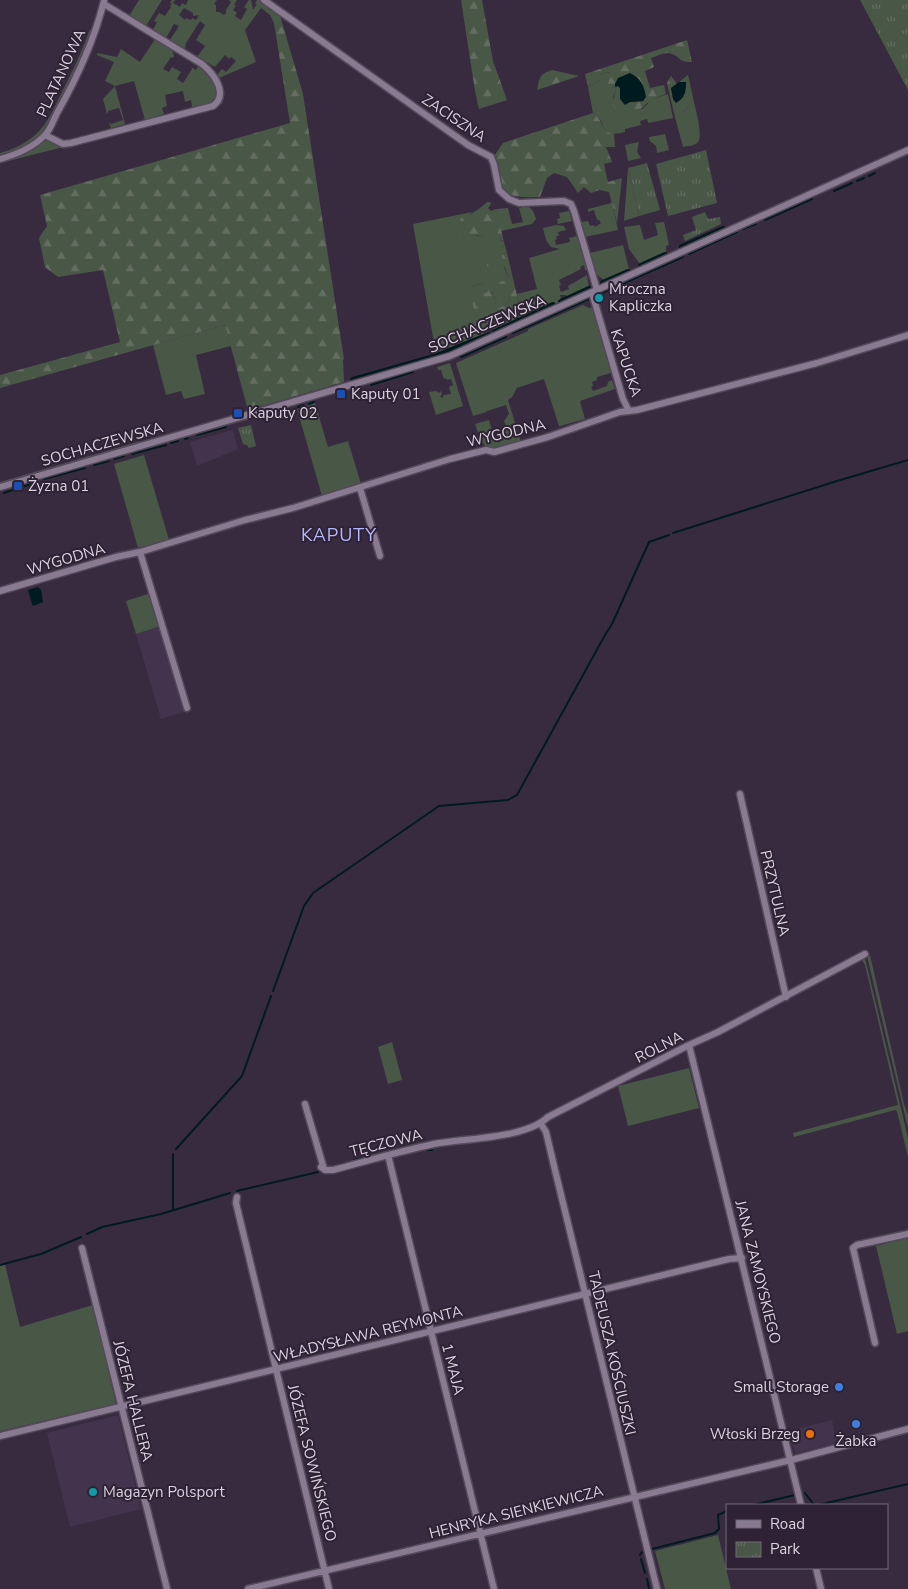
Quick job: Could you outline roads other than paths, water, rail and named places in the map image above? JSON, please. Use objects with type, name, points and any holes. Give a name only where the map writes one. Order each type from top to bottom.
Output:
[{"type":"street","name":"ZACISZNA","points":[[264,0],[468,144],[491,157],[499,190],[508,199],[519,203],[564,201],[571,204],[595,292]]},
{"type":"street","name":"PLATANOWA","points":[[0,159],[14,155],[45,135],[71,88],[94,35],[104,2]]},
{"type":"street","points":[[45,135],[63,144],[70,143],[212,106],[218,102],[221,93],[210,71],[202,64],[104,2]]},
{"type":"street","name":"SOCHACZEWSKA","points":[[0,487],[450,356],[908,150]]},
{"type":"street","name":"KAPUCKA","points":[[595,292],[623,400],[629,411]]},
{"type":"street","name":"WYGODNA","points":[[0,591],[116,557],[140,552],[245,520],[293,508],[450,459],[486,450],[494,452],[629,411],[817,363],[908,335]]},
{"type":"street","points":[[360,488],[380,556]]},
{"type":"street","points":[[140,552],[187,708]]},
{"type":"street","name":"PRZYTULNA","points":[[740,794],[786,997]]},
{"type":"street","name":"ROLNA","points":[[458,1142],[532,1128],[541,1124],[548,1117],[718,1032],[865,954]]},
{"type":"street","name":"JANA ZAMOYSKIEGO","points":[[689,1045],[801,1504]]},
{"type":"street","name":"TĘCZOWA","points":[[305,1104],[323,1168],[333,1170],[434,1144],[458,1142]]},
{"type":"street","name":"TADEUSZA KOŚCIUSZKI","points":[[541,1124],[546,1132],[657,1589]]},
{"type":"street","name":"1 MAJA","points":[[388,1155],[494,1589]]},
{"type":"street","name":"JÓZEFA SOWIŃSKIEGO","points":[[237,1197],[236,1203],[329,1589]]},
{"type":"street","points":[[874,1343],[853,1248],[857,1245],[908,1234]]},
{"type":"street","name":"JÓZEFA HALLERA","points":[[82,1248],[167,1589]]},
{"type":"street","name":"WŁADYSŁAWA REYMONTA","points":[[0,1436],[728,1259],[742,1258]]},
{"type":"street","name":"HENRYKA SIENKIEWICZA","points":[[248,1589],[791,1460],[908,1429]]},
{"type":"street","points":[[816,1569],[821,1589]]},
{"type":"waterway","points":[[869,176],[875,173]]},
{"type":"waterway","points":[[857,181],[864,178]]},
{"type":"waterway","points":[[834,191],[852,183]]},
{"type":"waterway","points":[[765,220],[812,199]]},
{"type":"waterway","points":[[743,229],[756,224]]},
{"type":"waterway","points":[[682,247],[723,229]]},
{"type":"waterway","points":[[689,254],[737,232]]},
{"type":"waterway","points":[[641,266],[665,255]]},
{"type":"waterway","points":[[595,296],[683,257]]},
{"type":"waterway","points":[[603,283],[628,272]]},
{"type":"waterway","points":[[561,302],[589,289]]},
{"type":"waterway","points":[[513,333],[591,298]]},
{"type":"waterway","points":[[495,332],[553,305]]},
{"type":"waterway","points":[[353,380],[434,357],[489,335]]},
{"type":"waterway","points":[[461,357],[506,337]]},
{"type":"waterway","points":[[371,385],[413,372]]},
{"type":"waterway","points":[[309,404],[314,402]]},
{"type":"waterway","points":[[298,407],[303,405]]},
{"type":"waterway","points":[[197,435],[226,427]]},
{"type":"waterway","points":[[171,443],[178,441]]},
{"type":"waterway","points":[[132,454],[166,445]]},
{"type":"waterway","points":[[114,459],[124,456]]},
{"type":"waterway","points":[[673,533],[908,460]]},
{"type":"waterway","points":[[94,465],[109,461]]},
{"type":"waterway","points":[[44,479],[85,468]]},
{"type":"waterway","points":[[4,493],[37,482]]},
{"type":"waterway","points":[[273,991],[304,906],[313,893],[439,806],[508,800],[517,795],[612,624],[649,542],[669,535]]},
{"type":"waterway","points":[[176,1149],[242,1076],[271,996]]},
{"type":"waterway","points":[[427,1150],[432,1150]]},
{"type":"waterway","points":[[173,1154],[173,1210]]},
{"type":"waterway","points":[[354,1160],[371,1156]]},
{"type":"waterway","points":[[339,1165],[345,1163]]},
{"type":"waterway","points":[[237,1191],[318,1172]]},
{"type":"waterway","points":[[87,1234],[102,1227],[161,1214],[230,1193]]},
{"type":"waterway","points":[[0,1265],[41,1254],[81,1237]]},
{"type":"waterway","points":[[822,1504],[908,1484]]},
{"type":"waterway","points":[[805,1493],[813,1504]]},
{"type":"waterway","points":[[757,1504],[795,1495]]},
{"type":"waterway","points":[[652,1549],[715,1533],[719,1529],[718,1515],[726,1511]]},
{"type":"waterway","points":[[641,1559],[645,1573]]},
{"type":"waterway","points":[[647,1579],[649,1589]]},
{"type":"place","name":"Mroczna Kapliczka","points":[[599,298]]},
{"type":"place","name":"Kaputy 01","points":[[341,394]]},
{"type":"place","name":"Kaputy 02","points":[[238,413]]},
{"type":"place","name":"Żyzna 01","points":[[18,486]]},
{"type":"place","name":"Small Storage","points":[[839,1387]]},
{"type":"place","name":"Żabka","points":[[856,1424]]},
{"type":"place","name":"Włoski Brzeg","points":[[810,1434]]},
{"type":"place","name":"Magazyn Polsport","points":[[93,1492]]},
{"type":"district","name":"KAPUTY","points":[[339,535]]}]
